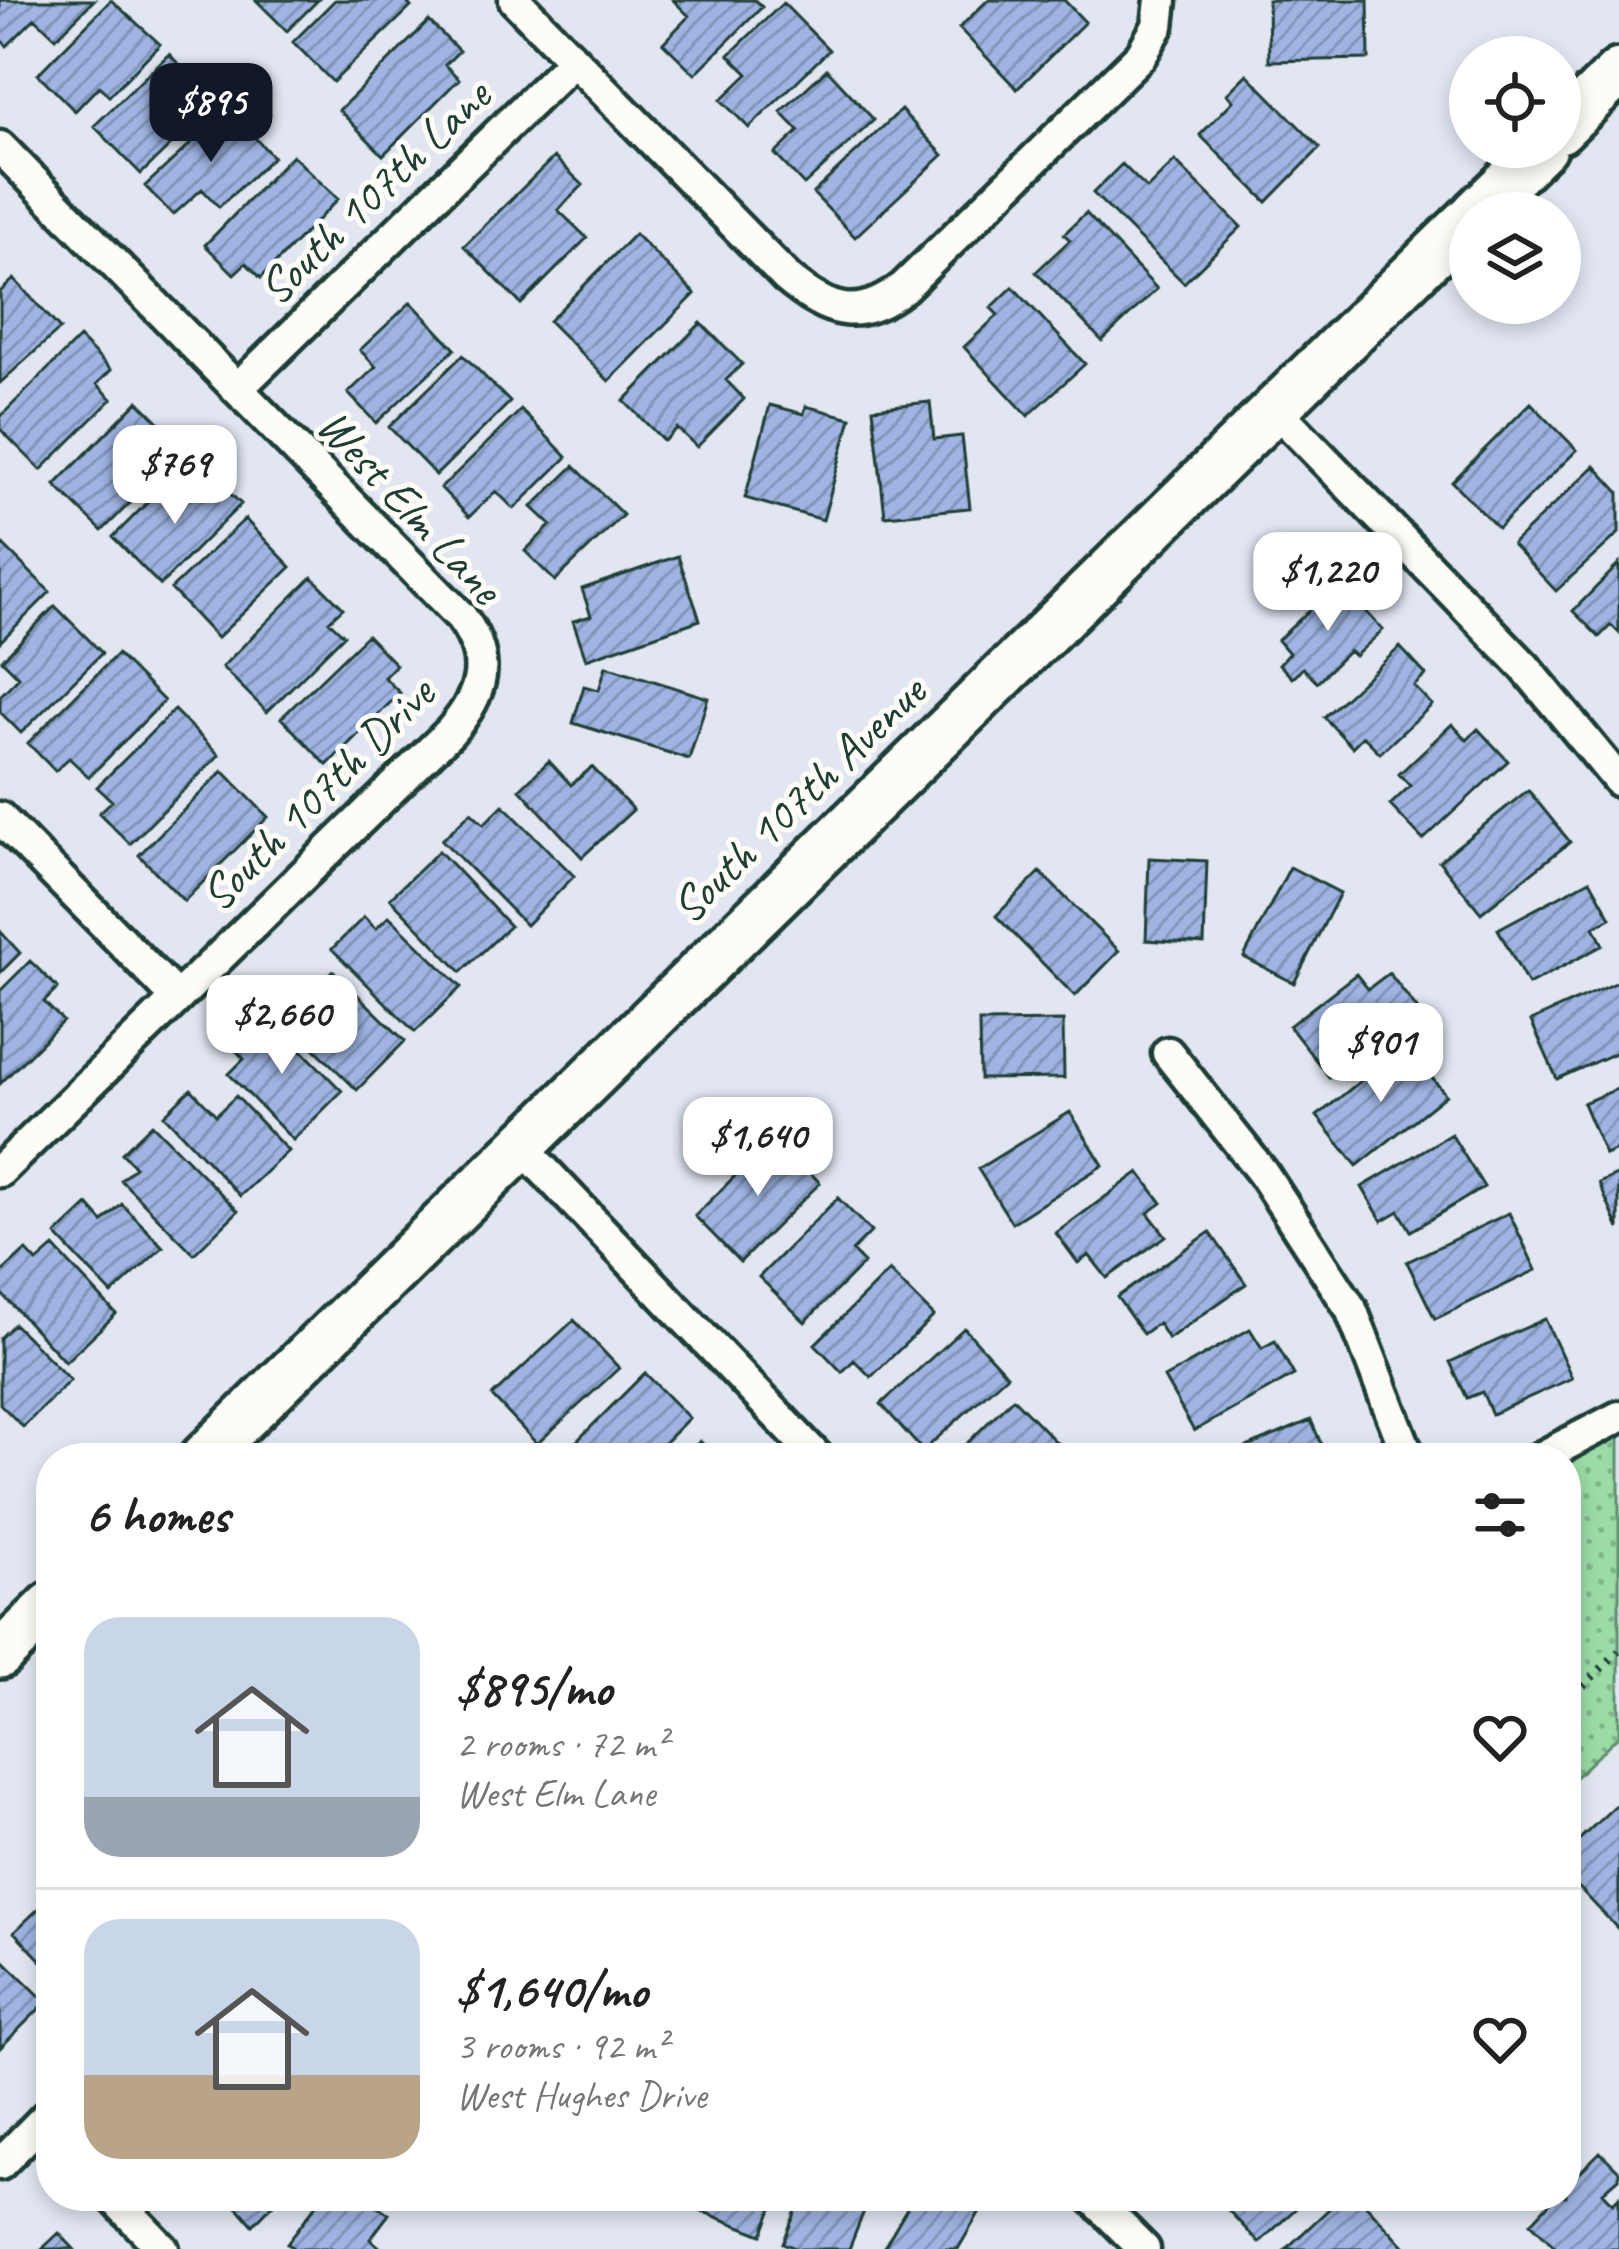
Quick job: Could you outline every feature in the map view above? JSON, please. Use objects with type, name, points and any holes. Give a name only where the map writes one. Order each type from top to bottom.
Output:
[{"type":"main road","points":[[1581,109],[1619,72]]},
{"type":"main road","name":"South 107th Avenue","points":[[1497,192],[1522,168]]},
{"type":"main road","name":"South 107th Avenue","points":[[218,1443],[1449,239]]},
{"type":"main road","points":[[0,1654],[36,1619]]},
{"type":"street","points":[[515,0],[787,278],[827,307],[848,314],[870,310],[904,287],[1141,55],[1162,4]]},
{"type":"street","name":"South 107th Lane","points":[[237,389],[574,60]]},
{"type":"street","name":"West Elm Lane","points":[[0,147],[461,617],[482,655],[482,678]]},
{"type":"street","points":[[1275,409],[1526,667],[1619,781]]},
{"type":"street","name":"South 107th Drive","points":[[0,1171],[450,732],[476,698],[482,678]]},
{"type":"street","points":[[0,818],[176,997]]},
{"type":"street","points":[[1168,1053],[1262,1172],[1351,1309],[1403,1443]]},
{"type":"street","points":[[520,1146],[804,1443]]},
{"type":"street","points":[[1569,1443],[1619,1417]]},
{"type":"street","points":[[0,2164],[36,2133]]},
{"type":"street","points":[[126,2211],[163,2249]]},
{"type":"street","points":[[1106,2211],[1144,2249]]},
{"type":"path","points":[[1581,1688],[1619,1651]]},
{"type":"green space","points":[[1619,1417],[1619,1735],[1581,1772],[1581,1446]]},
{"type":"building","points":[[0,0],[94,0],[56,38],[35,18],[7,46],[0,39]]},
{"type":"building","points":[[111,0],[160,44],[109,96],[99,86],[75,111],[38,74]]},
{"type":"building","points":[[256,0],[318,0],[287,31]]},
{"type":"building","points":[[335,0],[405,0],[411,7],[333,82],[293,42]]},
{"type":"building","points":[[673,0],[755,0],[762,7],[695,74],[663,43],[689,16]]},
{"type":"building","points":[[988,0],[1064,0],[1085,22],[1017,89],[959,28]]},
{"type":"building","points":[[1268,0],[1368,0],[1369,59],[1269,61]]},
{"type":"building","points":[[783,3],[829,50],[749,128],[721,100],[748,74],[729,55]]},
{"type":"building","points":[[429,21],[459,51],[445,65],[459,79],[383,155],[339,110]]},
{"type":"building","points":[[169,54],[215,102],[141,174],[94,126]]},
{"type":"building","points":[[827,69],[874,120],[804,185],[775,154],[799,131],[781,112]]},
{"type":"building","points":[[1247,74],[1320,148],[1267,202],[1200,135],[1233,101],[1227,94]]},
{"type":"building","points":[[228,109],[273,157],[219,207],[202,189],[173,215],[145,186]]},
{"type":"building","points":[[901,110],[943,155],[855,237],[813,193]]},
{"type":"building","points":[[292,155],[338,199],[261,278],[246,263],[234,274],[205,245]]},
{"type":"building","points":[[554,157],[583,185],[558,210],[587,238],[521,304],[464,246]]},
{"type":"building","points":[[1175,161],[1241,227],[1184,283],[1093,193],[1122,164],[1147,189]]},
{"type":"building","points":[[1086,213],[1157,289],[1102,341],[1036,272],[1070,240],[1064,234]]},
{"type":"building","points":[[635,234],[695,294],[609,381],[549,321]]},
{"type":"building","points":[[14,279],[60,329],[0,383],[0,292]]},
{"type":"building","points":[[1013,287],[1085,364],[1028,416],[964,347],[998,315],[991,308]]},
{"type":"building","points":[[411,302],[455,349],[376,423],[348,393],[376,367],[360,350]]},
{"type":"building","points":[[701,323],[742,364],[726,380],[744,399],[697,447],[677,428],[664,441],[624,401]]},
{"type":"building","points":[[79,338],[111,370],[97,384],[112,399],[41,470],[0,429],[0,417]]},
{"type":"building","points":[[463,355],[510,402],[436,475],[389,427]]},
{"type":"building","points":[[138,401],[166,429],[153,442],[172,461],[102,531],[55,485]]},
{"type":"building","points":[[930,402],[934,439],[962,436],[970,508],[885,516],[873,408]]},
{"type":"building","points":[[1531,403],[1577,450],[1498,528],[1452,482]]},
{"type":"building","points":[[770,405],[804,414],[806,406],[851,418],[823,520],[745,498]]},
{"type":"building","points":[[521,410],[567,457],[514,509],[496,491],[469,517],[441,488]]},
{"type":"building","points":[[574,466],[623,515],[555,581],[525,551],[551,525],[532,507]]},
{"type":"building","points":[[1595,466],[1619,492],[1619,533],[1556,591],[1512,544]]},
{"type":"building","points":[[212,476],[241,504],[160,585],[113,537],[166,484],[185,503]]},
{"type":"building","points":[[245,519],[291,567],[217,638],[171,589]]},
{"type":"building","points":[[3,545],[50,592],[0,642],[0,549]]},
{"type":"building","points":[[678,556],[700,620],[586,659],[573,621],[591,616],[582,589]]},
{"type":"building","points":[[1619,564],[1619,633],[1611,625],[1599,637],[1573,611]]},
{"type":"building","points":[[312,577],[343,608],[329,621],[344,635],[267,712],[222,667]]},
{"type":"building","points":[[1339,582],[1383,630],[1355,656],[1349,651],[1317,682],[1303,668],[1292,678],[1279,664],[1289,653],[1278,640]]},
{"type":"building","points":[[55,606],[102,653],[21,733],[0,712],[0,696],[19,677],[2,660]]},
{"type":"building","points":[[367,635],[396,665],[384,677],[400,693],[327,765],[281,718]]},
{"type":"building","points":[[1400,647],[1426,675],[1414,686],[1432,705],[1380,753],[1363,736],[1352,747],[1324,717]]},
{"type":"building","points":[[117,654],[164,701],[89,777],[69,758],[55,771],[28,743]]},
{"type":"building","points":[[606,666],[708,698],[689,759],[573,723],[584,686],[599,690]]},
{"type":"building","points":[[174,710],[219,755],[130,844],[99,813],[112,801],[97,787]]},
{"type":"building","points":[[1452,724],[1467,740],[1478,729],[1508,761],[1423,840],[1390,805],[1410,786],[1399,774]]},
{"type":"building","points":[[549,761],[571,785],[592,767],[633,810],[582,857],[520,789]]},
{"type":"building","points":[[223,771],[268,817],[184,901],[139,855]]},
{"type":"building","points":[[1528,790],[1570,842],[1481,913],[1439,861]]},
{"type":"building","points":[[503,805],[574,876],[526,925],[442,840],[471,812],[484,824]]},
{"type":"building","points":[[439,851],[510,926],[461,972],[390,898]]},
{"type":"building","points":[[1149,858],[1207,861],[1204,944],[1146,940]]},
{"type":"building","points":[[1290,867],[1340,893],[1294,983],[1244,957]]},
{"type":"building","points":[[1040,872],[1119,951],[1075,996],[996,916]]},
{"type":"building","points":[[1590,880],[1611,918],[1594,927],[1603,945],[1528,985],[1498,929]]},
{"type":"building","points":[[389,916],[461,987],[415,1032],[332,949],[364,917],[376,929]]},
{"type":"building","points":[[0,931],[20,953],[0,973]]},
{"type":"building","points":[[30,961],[58,988],[44,1002],[63,1021],[0,1084],[0,991]]},
{"type":"building","points":[[333,971],[405,1041],[357,1090],[272,1007],[301,977],[315,990]]},
{"type":"building","points":[[1389,973],[1417,1009],[1329,1077],[1289,1026],[1356,974],[1368,989]]},
{"type":"building","points":[[1619,981],[1619,1051],[1557,1079],[1531,1021]]},
{"type":"building","points":[[265,1013],[342,1091],[293,1140],[229,1074],[244,1059],[232,1046]]},
{"type":"building","points":[[1063,1021],[1064,1078],[980,1079],[979,1022]]},
{"type":"building","points":[[1405,1045],[1446,1095],[1357,1166],[1317,1116]]},
{"type":"building","points":[[1619,1088],[1619,1149],[1605,1155],[1583,1103]]},
{"type":"building","points":[[191,1089],[216,1115],[236,1096],[288,1151],[240,1196],[164,1115]]},
{"type":"building","points":[[1070,1112],[1103,1165],[1012,1223],[978,1169]]},
{"type":"building","points":[[152,1124],[238,1211],[194,1254],[121,1180],[135,1167],[122,1153]]},
{"type":"building","points":[[1451,1134],[1484,1187],[1411,1231],[1399,1211],[1382,1221],[1362,1187]]},
{"type":"building","points":[[775,1136],[820,1183],[740,1262],[695,1216]]},
{"type":"building","points":[[1139,1172],[1162,1203],[1148,1213],[1166,1236],[1107,1278],[1089,1255],[1078,1263],[1056,1233]]},
{"type":"building","points":[[1619,1174],[1619,1229],[1599,1183]]},
{"type":"building","points":[[838,1198],[871,1232],[852,1251],[864,1263],[805,1322],[759,1277]]},
{"type":"building","points":[[122,1204],[163,1247],[112,1294],[56,1235],[88,1205],[103,1222]]},
{"type":"building","points":[[1509,1213],[1536,1270],[1435,1319],[1407,1262]]},
{"type":"building","points":[[1210,1232],[1246,1284],[1168,1339],[1158,1323],[1143,1334],[1117,1297]]},
{"type":"building","points":[[54,1247],[116,1314],[65,1362],[0,1292],[0,1274],[26,1250],[37,1262]]},
{"type":"building","points":[[889,1271],[934,1316],[871,1377],[854,1360],[842,1372],[815,1344]]},
{"type":"building","points":[[1545,1319],[1572,1378],[1492,1414],[1482,1392],[1467,1398],[1450,1362]]},
{"type":"building","points":[[574,1320],[619,1368],[538,1443],[492,1396]]},
{"type":"building","points":[[14,1324],[70,1380],[23,1427],[0,1404],[0,1338]]},
{"type":"building","points":[[964,1328],[1007,1375],[932,1443],[916,1443],[881,1404]]},
{"type":"building","points":[[1250,1329],[1262,1348],[1275,1341],[1294,1375],[1194,1431],[1164,1378]]},
{"type":"building","points":[[645,1373],[689,1418],[664,1443],[575,1443]]},
{"type":"building","points":[[1013,1398],[1057,1443],[967,1443]]},
{"type":"building","points":[[1311,1420],[1321,1443],[1257,1443]]},
{"type":"building","points":[[1616,1805],[1619,1808],[1619,1930],[1581,1890],[1581,1838]]},
{"type":"building","points":[[36,1911],[36,1955],[14,1932]]},
{"type":"building","points":[[0,1957],[36,1992],[36,2012],[0,2048]]},
{"type":"building","points":[[1600,2152],[1619,2171],[1619,2178],[1603,2192],[1613,2203],[1619,2197],[1619,2249],[1557,2249],[1531,2223],[1542,2211],[1581,2211],[1581,2171]]},
{"type":"building","points":[[241,2211],[267,2211],[253,2225]]},
{"type":"building","points":[[312,2211],[389,2214],[370,2239],[382,2249],[294,2249],[287,2243]]},
{"type":"building","points":[[701,2211],[771,2211],[762,2235]]},
{"type":"building","points":[[796,2211],[864,2211],[849,2249],[797,2249],[783,2243]]},
{"type":"building","points":[[905,2211],[979,2213],[958,2249],[883,2249]]},
{"type":"building","points":[[1229,2211],[1293,2211],[1259,2243]]},
{"type":"building","points":[[1327,2211],[1372,2211],[1407,2249],[1286,2249]]},
{"type":"building","points":[[59,2233],[74,2249],[42,2249]]}]
